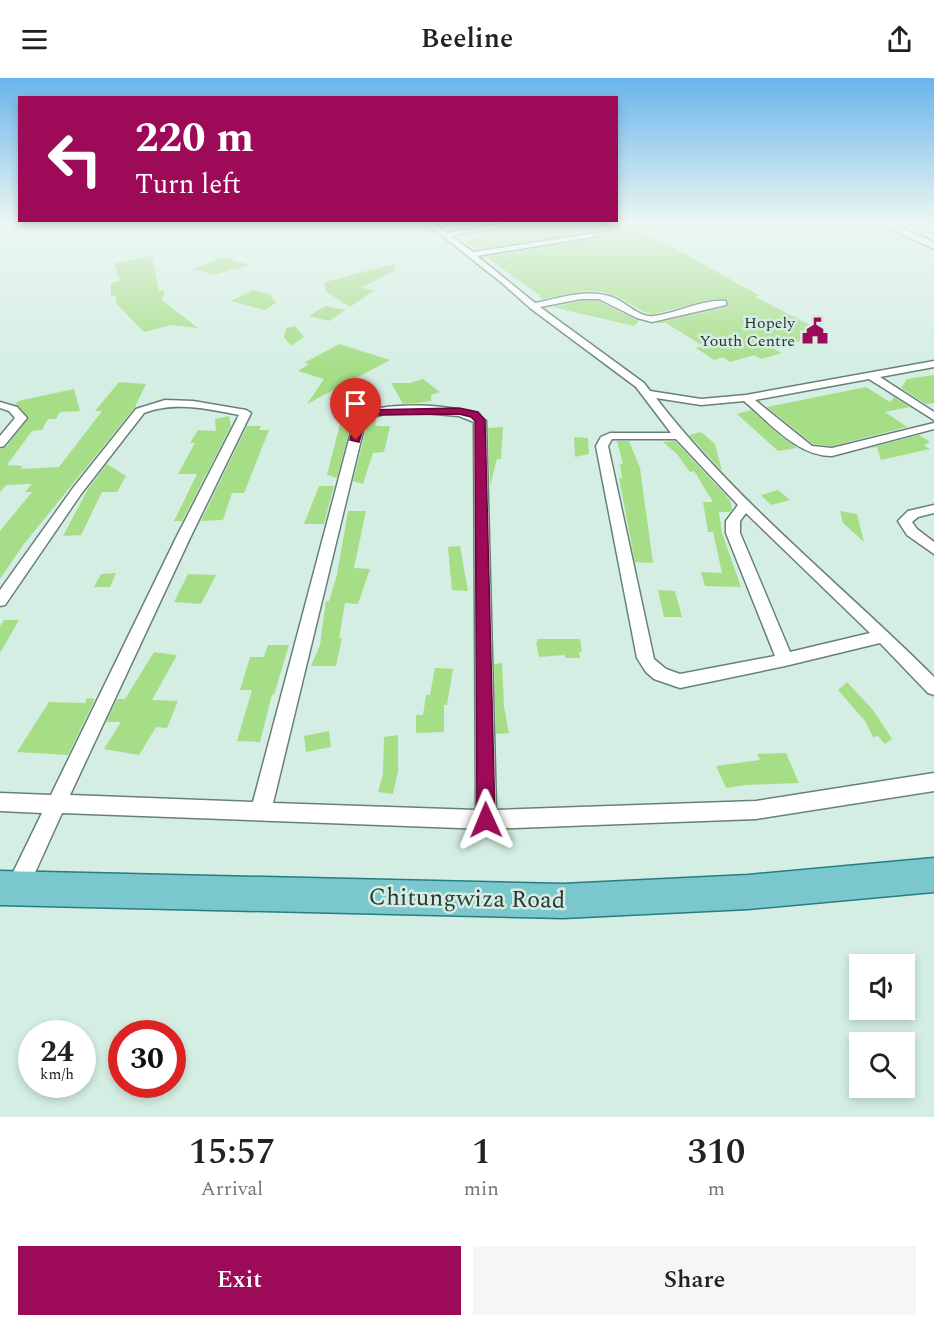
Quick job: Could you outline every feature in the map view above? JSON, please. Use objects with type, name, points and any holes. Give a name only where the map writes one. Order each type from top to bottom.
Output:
[{"type":"main road","name":"Chitungwiza Road","points":[[8,889],[563,901],[748,892],[934,875]]},
{"type":"street","points":[[490,270],[533,306],[630,376],[679,436],[745,505],[883,636],[934,688]]},
{"type":"street","points":[[533,306],[594,296],[607,298],[643,317],[652,319],[723,303]]},
{"type":"street","points":[[647,394],[701,402],[746,398],[934,364]]},
{"type":"street","points":[[870,375],[934,417]]},
{"type":"street","points":[[746,398],[808,447],[820,452],[832,452],[934,426]]},
{"type":"street","points":[[0,602],[77,491],[140,411],[156,406],[189,404],[246,412],[183,538],[58,804],[8,889]]},
{"type":"street","points":[[0,405],[13,409],[21,418],[0,444]]},
{"type":"street","points":[[261,810],[362,417],[375,411],[449,410],[474,414],[480,420],[486,820]]},
{"type":"street","points":[[679,436],[610,436],[605,439],[602,446],[645,658],[656,672],[665,678],[680,681],[785,660],[883,636]]},
{"type":"street","points":[[745,505],[733,521],[733,533],[785,660]]},
{"type":"street","points":[[934,509],[913,514],[905,521],[912,532],[934,549]]},
{"type":"street","points":[[0,801],[486,820],[756,810],[934,782]]},
{"type":"building","points":[[116,270],[155,270],[159,291],[165,290],[162,300],[198,328],[171,325],[144,332],[116,303],[116,296],[111,296],[111,283],[120,281]]},
{"type":"building","points":[[198,270],[230,270],[213,275]]},
{"type":"building","points":[[369,270],[395,270],[361,288],[375,290],[350,307],[325,291],[325,282]]},
{"type":"building","points":[[505,270],[715,270],[760,296],[755,297],[828,334],[772,348],[782,353],[761,359],[754,355],[730,362],[723,357],[714,360],[696,348],[703,346],[666,323],[656,323],[727,307],[728,299],[708,300],[654,314],[644,312],[618,297],[603,292],[583,291],[542,299],[538,296],[541,296]]},
{"type":"building","points":[[253,290],[269,294],[276,303],[264,310],[231,301]]},
{"type":"building","points":[[581,301],[598,301],[639,321],[634,326],[553,307]]},
{"type":"building","points":[[326,306],[345,310],[329,321],[308,316]]},
{"type":"building","points":[[295,326],[304,337],[291,346],[284,337],[286,328]]},
{"type":"building","points":[[339,344],[390,360],[307,404],[324,379],[298,371],[309,364],[304,363]]},
{"type":"building","points":[[934,375],[934,403],[926,404],[901,388],[907,379]]},
{"type":"building","points":[[423,379],[440,392],[431,395],[431,401],[403,404],[391,383],[410,383]]},
{"type":"building","points":[[119,382],[146,384],[135,407],[24,544],[0,579],[0,531],[32,492],[25,492],[32,484],[6,485],[0,492],[0,449],[6,447],[29,418],[15,404],[18,401],[74,389],[80,411],[60,412],[56,419],[48,419],[42,430],[32,431],[7,465],[23,466],[20,469],[59,467],[102,411],[95,411]]},
{"type":"building","points":[[866,387],[890,402],[894,397],[910,407],[885,412],[907,427],[832,446],[813,444],[767,407]]},
{"type":"building","points":[[751,410],[797,448],[778,451],[737,414]]},
{"type":"building","points":[[229,416],[231,426],[182,521],[174,521],[197,474],[178,474],[195,443],[190,443],[198,430],[216,431],[215,419]]},
{"type":"building","points":[[341,420],[352,420],[337,478],[327,475]]},
{"type":"building","points":[[376,420],[375,426],[390,426],[384,452],[373,453],[363,484],[353,481],[368,421]]},
{"type":"building","points":[[247,426],[261,426],[259,430],[269,430],[244,493],[232,493],[223,520],[201,521]]},
{"type":"building","points":[[503,427],[501,459],[497,459],[490,486],[488,428]]},
{"type":"building","points":[[701,432],[715,444],[722,471],[689,435]]},
{"type":"building","points":[[919,435],[930,442],[924,445],[930,449],[881,460],[877,447],[866,449]]},
{"type":"building","points":[[574,437],[588,438],[589,454],[575,457]]},
{"type":"building","points":[[617,441],[629,441],[640,468],[653,563],[635,562],[619,478],[622,478],[620,464],[623,464]]},
{"type":"building","points":[[675,441],[730,500],[732,509],[730,512],[719,512],[722,533],[741,587],[705,586],[701,572],[722,573],[713,532],[708,532],[703,502],[713,502],[694,471],[690,472],[677,454],[663,442]]},
{"type":"building","points":[[107,464],[126,476],[117,492],[102,492],[81,535],[63,536],[88,489]]},
{"type":"building","points":[[319,486],[334,486],[324,524],[304,524]]},
{"type":"building","points":[[778,490],[790,500],[771,505],[761,495]]},
{"type":"building","points":[[348,511],[366,511],[354,568],[370,569],[358,604],[345,603],[339,638],[342,638],[336,666],[311,666],[320,645],[326,601],[329,601],[337,575]]},
{"type":"building","points":[[840,511],[857,514],[864,542],[843,523]]},
{"type":"building","points":[[460,546],[468,591],[452,590],[448,547]]},
{"type":"building","points":[[116,573],[110,587],[94,587],[101,574]]},
{"type":"building","points":[[188,574],[216,575],[201,604],[174,602]]},
{"type":"building","points":[[658,590],[675,591],[682,617],[664,617]]},
{"type":"building","points":[[4,620],[19,620],[0,653],[0,626]]},
{"type":"building","points":[[537,639],[580,639],[582,652],[579,652],[580,658],[565,658],[565,655],[539,657]]},
{"type":"building","points":[[268,645],[289,645],[274,695],[272,694],[260,742],[237,741],[252,690],[240,690],[250,657],[264,657]]},
{"type":"building","points":[[154,652],[177,655],[152,700],[178,701],[167,728],[156,727],[139,755],[104,749],[121,722],[106,722],[117,699],[125,699]]},
{"type":"building","points":[[502,663],[504,707],[509,733],[496,734],[494,664]]},
{"type":"building","points":[[435,668],[453,669],[447,705],[444,705],[444,732],[416,733],[416,715],[423,715],[426,695],[430,695]]},
{"type":"building","points":[[847,682],[873,710],[892,739],[885,744],[878,736],[873,737],[865,721],[838,690]]},
{"type":"building","points":[[87,698],[95,699],[68,755],[17,752],[49,702],[85,703]]},
{"type":"building","points":[[329,731],[331,747],[306,752],[304,736]]},
{"type":"building","points":[[398,735],[398,771],[393,794],[378,792],[383,774],[384,737]]},
{"type":"building","points":[[786,753],[799,783],[726,788],[716,766],[760,760],[757,754]]},
{"type":"place","name":"Hopely Youth Centre","points":[[815,331]]},
{"type":"route","points":[[356,440],[362,417],[375,411],[449,410],[479,417],[486,820]]}]
